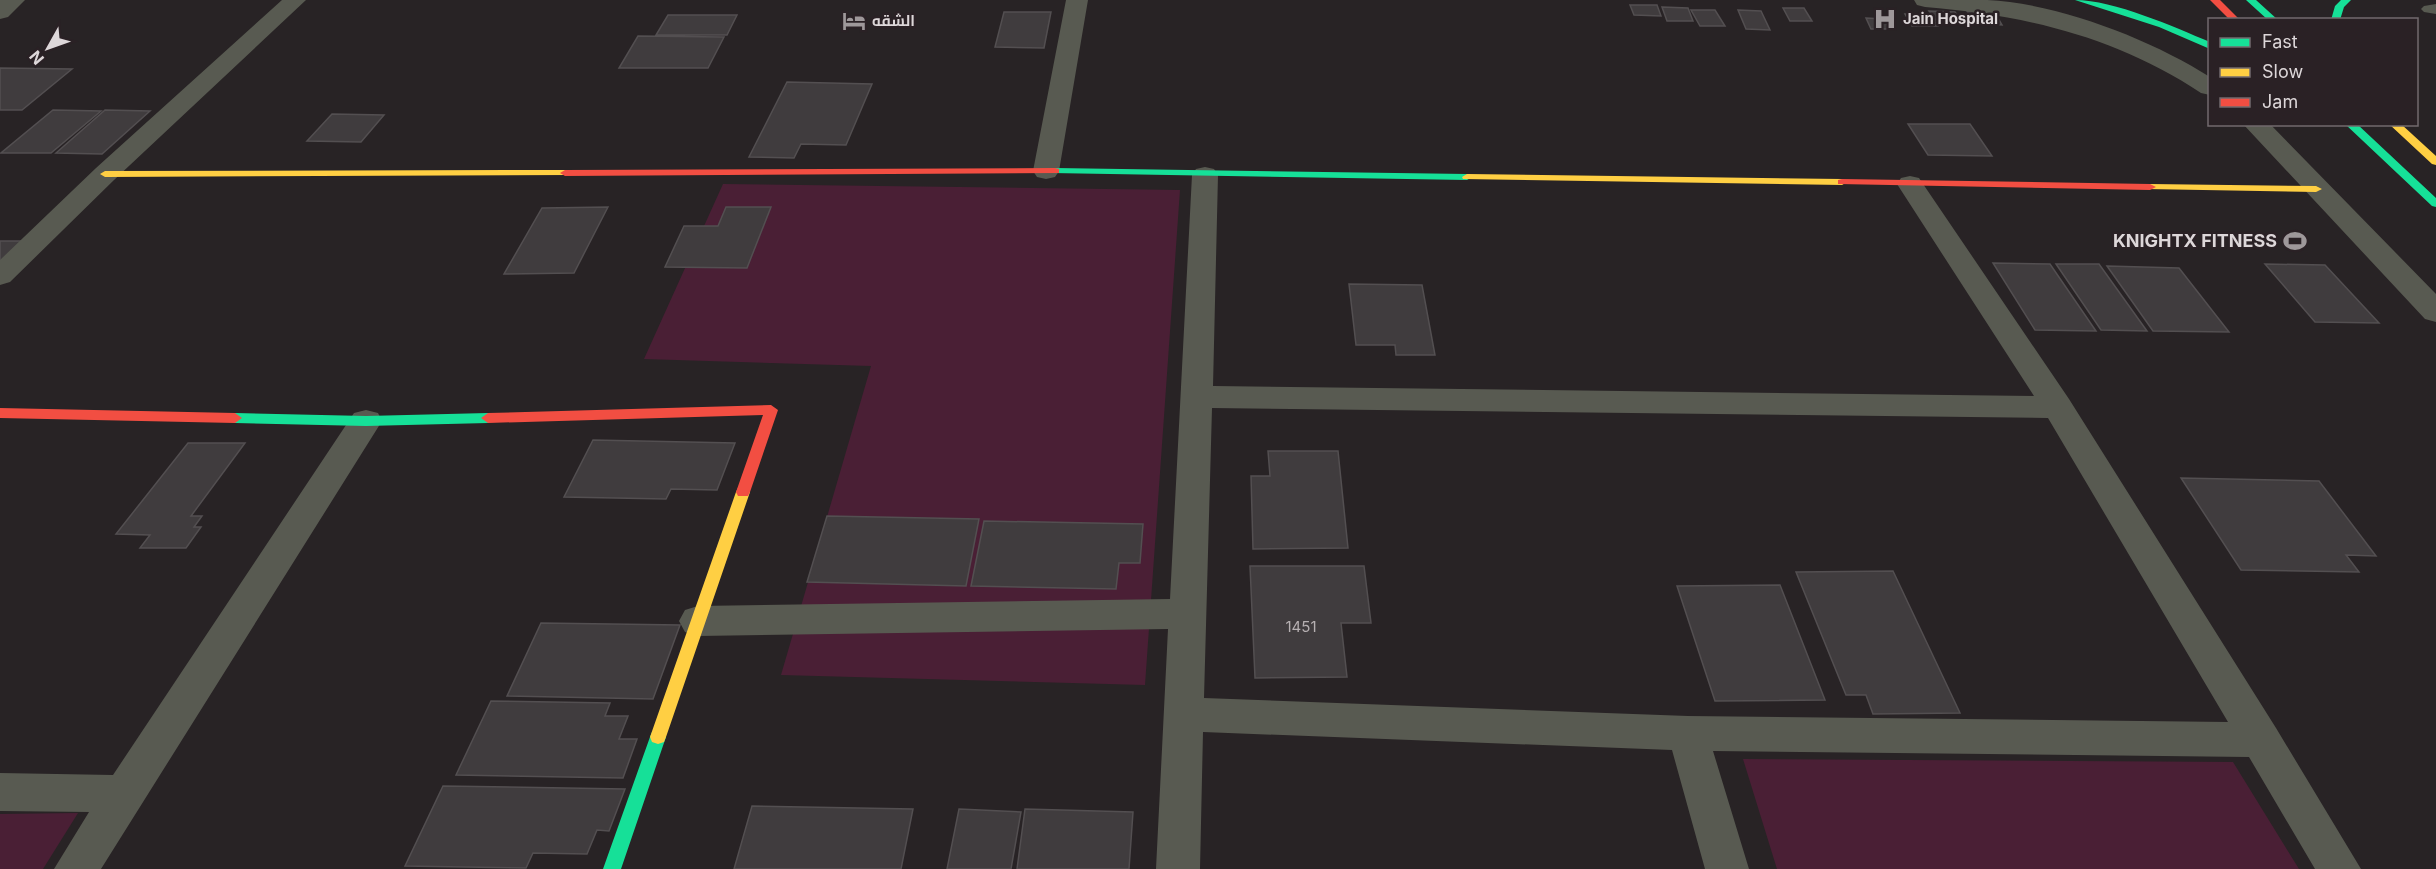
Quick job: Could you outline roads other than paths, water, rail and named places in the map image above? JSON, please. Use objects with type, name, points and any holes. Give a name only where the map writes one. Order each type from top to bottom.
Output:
[{"type":"street","points":[[0,12],[14,0]]},
{"type":"street","points":[[0,276],[105,174],[295,0]]},
{"type":"street","points":[[1046,171],[1077,0]]},
{"type":"street","points":[[1925,0],[1953,2],[2052,19],[2115,37],[2161,58],[2208,87]]},
{"type":"street","points":[[2080,0],[2163,25],[2208,45]]},
{"type":"street","points":[[2215,0],[2234,18]]},
{"type":"street","points":[[2251,0],[2272,18]]},
{"type":"street","points":[[2336,18],[2340,6],[2346,0]]},
{"type":"street","points":[[2257,126],[2436,312]]},
{"type":"street","points":[[2352,126],[2436,204]]},
{"type":"street","points":[[2396,126],[2436,162]]},
{"type":"street","points":[[105,174],[1046,171],[2316,189]]},
{"type":"street","points":[[1178,869],[1205,175]]},
{"type":"street","points":[[1910,184],[2058,407],[2339,869]]},
{"type":"street","points":[[1196,397],[2058,407]]},
{"type":"street","points":[[0,413],[366,421],[771,410],[612,869]]},
{"type":"street","points":[[76,869],[366,421]]},
{"type":"street","points":[[698,621],[1188,614]]},
{"type":"street","points":[[1184,714],[1688,733],[2262,740]]},
{"type":"street","points":[[1688,733],[1727,869]]},
{"type":"street","points":[[0,792],[125,794]]},
{"type":"place","name":"Jain Hospital","points":[[1885,19]]},
{"type":"place","name":"الشقه","points":[[854,21]]},
{"type":"place","name":"KNIGHTX FITNESS","points":[[2295,241]]}]
